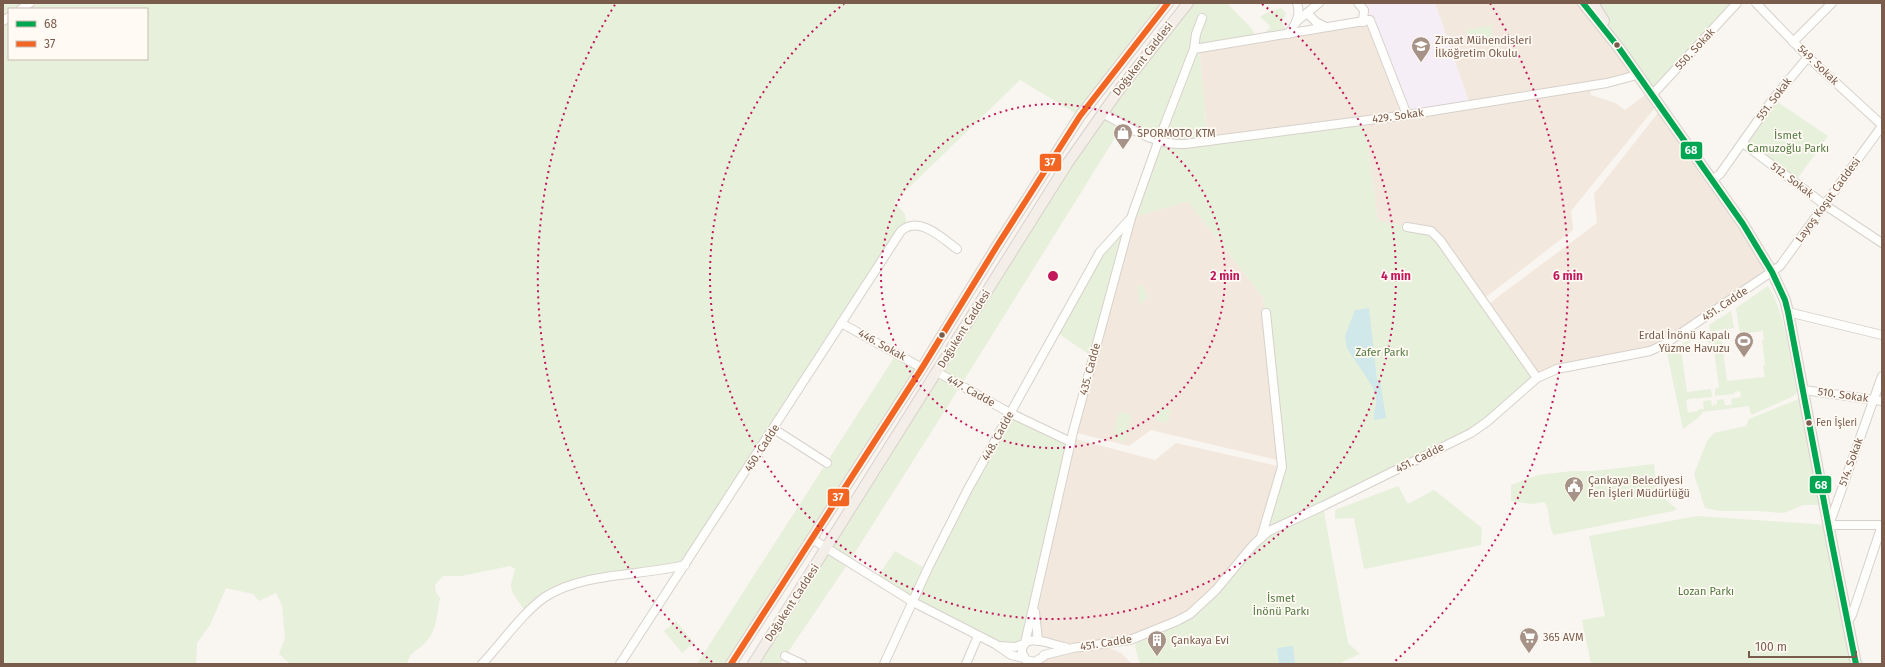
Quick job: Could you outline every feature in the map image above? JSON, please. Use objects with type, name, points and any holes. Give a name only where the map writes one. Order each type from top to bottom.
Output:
[{"type":"main road","name":"Doğukent Caddesi","points":[[731,664],[922,368],[990,257],[1080,116],[1168,3]]},
{"type":"main road","name":"Doğukent Caddesi","points":[[753,664],[827,549],[1067,164],[1102,113],[1188,3]]},
{"type":"main road","points":[[1591,5],[1637,74],[1743,224],[1772,272],[1780,289],[1788,312],[1804,390],[1828,525],[1856,664]]},
{"type":"street","points":[[1296,23],[1299,10],[1297,3]]},
{"type":"street","points":[[1288,34],[1296,23],[1319,3]]},
{"type":"street","points":[[1358,3],[1364,10],[1364,22]]},
{"type":"street","name":"550. Sokak","points":[[1652,95],[1737,3]]},
{"type":"street","name":"549. Sokak","points":[[1756,3],[1808,57],[1882,125]]},
{"type":"street","points":[[1794,42],[1832,3]]},
{"type":"street","points":[[1306,13],[1316,22],[1327,28]]},
{"type":"street","name":"435. Cadde","points":[[1024,643],[1071,442],[1131,218],[1158,142],[1194,49],[1196,34],[1202,18]]},
{"type":"street","points":[[1194,49],[1370,20],[1407,115]]},
{"type":"street","name":"551. Sokak","points":[[1712,180],[1720,174],[1773,99],[1808,57]]},
{"type":"street","name":"429. Sokak","points":[[1102,113],[1141,135],[1158,142],[1190,144],[1407,115],[1601,84],[1637,74]]},
{"type":"street","name":"Layoş Koşut Caddesi","points":[[1772,272],[1787,258],[1882,125]]},
{"type":"street","name":"512. Sokak","points":[[1743,143],[1825,206],[1882,243]]},
{"type":"street","name":"448. Cadde","points":[[884,664],[968,489],[1010,413],[1100,252],[1131,218]]},
{"type":"street","name":"450. Cadde","points":[[620,664],[774,429],[901,231],[907,226],[916,224],[957,249]]},
{"type":"street","points":[[1407,226],[1431,231],[1440,240],[1537,378]]},
{"type":"street","name":"451. Cadde","points":[[1073,648],[1130,640],[1177,621],[1190,614],[1216,590],[1269,531],[1471,433],[1537,378],[1557,369],[1650,351],[1665,344],[1772,272]]},
{"type":"street","points":[[1788,312],[1882,335]]},
{"type":"street","points":[[1261,539],[1282,467],[1266,313]]},
{"type":"street","name":"446. Sokak","points":[[842,323],[922,368]]},
{"type":"street","name":"447. Cadde","points":[[937,372],[1010,413],[1071,442]]},
{"type":"street","name":"514. Sokak","points":[[1828,525],[1878,400],[1882,376]]},
{"type":"street","name":"510. Sokak","points":[[1804,390],[1878,400]]},
{"type":"street","points":[[774,429],[827,462]]},
{"type":"street","points":[[1828,525],[1882,525],[1852,615],[1847,623]]},
{"type":"street","points":[[812,539],[913,602],[995,644],[1010,654],[1026,661],[1036,662],[1043,658],[1073,648]]},
{"type":"street","points":[[485,663],[527,614],[544,598],[556,590],[588,581],[623,574],[670,569],[685,565]]},
{"type":"street","points":[[1034,599],[1039,641],[1044,649],[1043,658]]},
{"type":"street","points":[[966,664],[978,636]]},
{"type":"street","points":[[995,644],[1010,647],[1024,643],[1031,639],[1054,646],[1073,648]]},
{"type":"street","points":[[1024,643],[1022,653],[1026,661]]},
{"type":"street","points":[[785,656],[802,664]]},
{"type":"shaded area","name":"Ziraat Mühendisleri İlköğretim Okulu","points":[[1364,3],[1435,3],[1470,105],[1407,115]]},
{"type":"shaded area","points":[[1435,3],[1583,3],[1637,75],[1589,86],[1591,95],[1615,103],[1625,110],[1649,92],[1658,104],[1571,211],[1573,230],[1482,300],[1431,231],[1378,221],[1364,121],[1208,142],[1199,48],[1370,20],[1470,105]]},
{"type":"shaded area","points":[[1661,109],[1772,272],[1665,344],[1537,378],[1486,306],[1597,223],[1594,194]]},
{"type":"shaded area","points":[[1188,201],[1263,297],[1282,461],[1151,430],[1129,446],[1073,432],[1131,218]]},
{"type":"shaded area","points":[[1072,438],[1155,460],[1176,443],[1282,467],[1261,539],[1216,590],[1177,621],[1102,645],[1121,653],[1132,664],[1041,664],[1043,657],[1071,648],[1038,641],[1034,599]]},
{"type":"green space","points":[[3,3],[1168,3],[1080,116],[1020,80],[894,202],[905,214],[907,226],[685,565],[623,574],[556,590],[527,614],[512,592],[511,584],[515,569],[510,566],[461,576],[443,576],[435,585],[436,592],[440,598],[433,632],[427,641],[410,657],[407,664],[290,664],[279,654],[285,638],[282,605],[276,593],[259,601],[253,594],[226,588],[210,625],[197,643],[196,664],[3,664]]},
{"type":"green space","name":"Zafer Parkı","points":[[1188,3],[1227,3],[1252,29],[1256,39],[1199,48],[1208,142],[1364,121],[1378,221],[1431,231],[1537,378],[1488,421],[1323,506],[1348,643],[1360,654],[1342,662],[1342,664],[1140,664],[1135,647],[1137,641],[1190,614],[1261,539],[1282,467],[1263,297],[1188,201],[1131,218],[1157,142],[1123,125],[849,562],[780,664],[753,664],[1102,113]]},
{"type":"green space","points":[[1597,3],[1737,3],[1652,95],[1602,18]]},
{"type":"green space","points":[[1281,8],[1286,13],[1282,22],[1288,34],[1263,37],[1264,33],[1270,28],[1269,25],[1260,17]]},
{"type":"green space","points":[[1491,25],[1493,38],[1468,43],[1466,30]]},
{"type":"green space","name":"İsmet Camuzoğlu Parkı","points":[[1773,99],[1828,136],[1795,182],[1743,143]]},
{"type":"green space","points":[[1131,218],[1093,357],[1056,332],[1100,252]]},
{"type":"green space","points":[[1141,284],[1148,296],[1141,305],[1139,303],[1137,287]]},
{"type":"green space","points":[[1768,286],[1779,309],[1783,323],[1797,392],[1794,396],[1751,415],[1749,406],[1703,412],[1699,417],[1683,429],[1667,353],[1693,337],[1690,342],[1681,348],[1687,392],[1711,389],[1712,397],[1689,399],[1686,401],[1688,413],[1698,411],[1698,409],[1704,409],[1703,401],[1711,400],[1712,406],[1717,404],[1717,400],[1724,399],[1725,405],[1732,405],[1731,399],[1741,397],[1740,391],[1735,392],[1734,394],[1715,396],[1715,389],[1719,387],[1713,343],[1708,343],[1707,335],[1718,334],[1718,337],[1721,336],[1727,381],[1765,377],[1763,365],[1765,365],[1762,340],[1764,340],[1763,331],[1740,334],[1736,308]]},
{"type":"green space","points":[[1731,311],[1734,328],[1708,332],[1710,330],[1709,325]]},
{"type":"green space","points":[[897,353],[922,368],[731,664],[697,664]]},
{"type":"green space","points":[[1801,398],[1820,505],[1803,505],[1784,513],[1720,511],[1705,508],[1694,474],[1707,441],[1714,433],[1746,426],[1749,419]]},
{"type":"green space","points":[[1160,407],[1171,410],[1167,423],[1156,421]]},
{"type":"green space","points":[[1119,412],[1131,415],[1125,442],[1113,439]]},
{"type":"green space","points":[[1010,413],[1071,442],[1025,643],[1003,646],[876,579],[895,551],[926,569]]},
{"type":"green space","points":[[1654,464],[1657,492],[1677,509],[1673,511],[1554,535],[1550,527],[1548,510],[1545,502],[1532,504],[1511,501],[1511,485],[1538,475],[1572,471],[1594,471]]},
{"type":"green space","points":[[1398,486],[1408,504],[1434,490],[1482,528],[1481,545],[1364,569],[1354,518],[1335,519],[1335,510]]},
{"type":"green space","name":"Lozan Parkı","points":[[1697,516],[1829,525],[1856,664],[1591,664],[1582,620],[1605,616],[1589,536]]},
{"type":"green space","points":[[676,621],[694,643],[682,653],[664,631]]},
{"type":"water","points":[[1369,308],[1377,380],[1380,380],[1386,418],[1374,420],[1376,401],[1375,393],[1347,348],[1345,336],[1355,310]]},
{"type":"water","points":[[1293,646],[1295,664],[1279,664],[1277,648]]},
{"type":"transit line","name":"37","points":[[731,664],[922,368],[997,246],[1080,116],[1168,3]]},
{"type":"transit line","name":"68","points":[[1583,3],[1619,48],[1743,224],[1772,272],[1785,300],[1856,664]]},
{"type":"place","name":"Ziraat Mühendisleri İlköğretim Okulu","points":[[1421,63]]},
{"type":"place","name":"SPORMOTO KTM","points":[[1123,150]]},
{"type":"place","name":"Erdal İnönü Kapalı Yüzme Havuzu","points":[[1744,358]]},
{"type":"place","name":"Fen İşleri","points":[[1809,423]]},
{"type":"place","name":"Çankaya Belediyesi Fen İşleri Müdürlüğü","points":[[1574,503]]},
{"type":"place","name":"365 AVM","points":[[1529,654]]},
{"type":"place","name":"Çankaya Evi","points":[[1157,657]]},
{"type":"park label","name":"İsmet İnönü Parkı","points":[[1281,604]]}]
